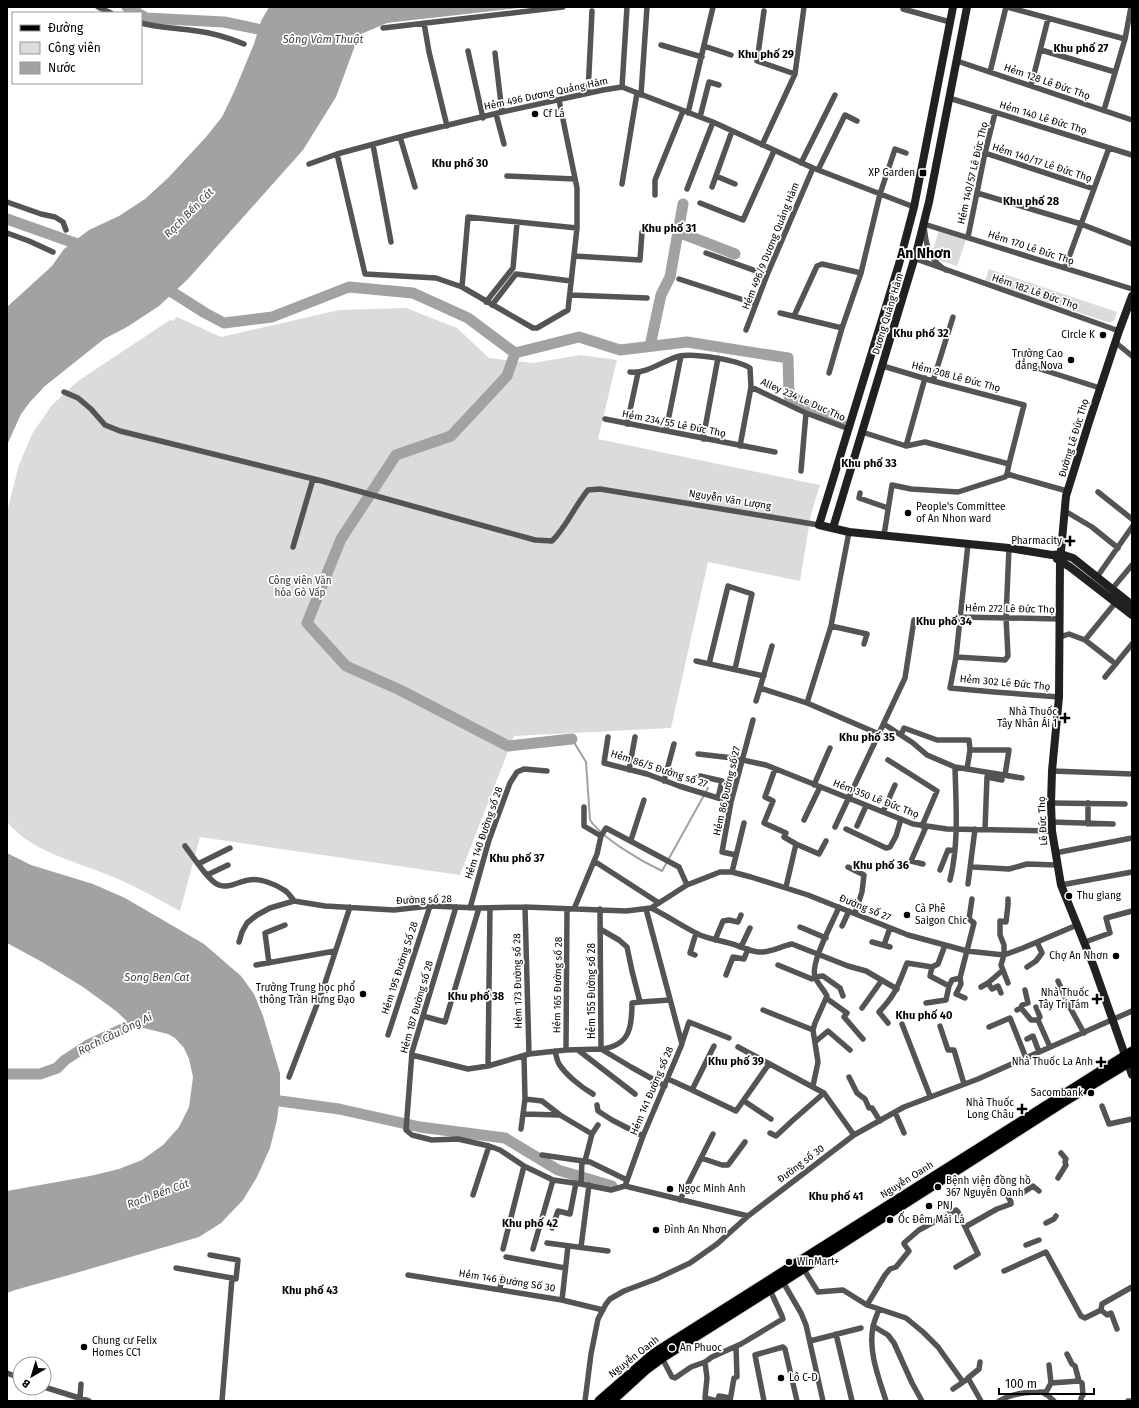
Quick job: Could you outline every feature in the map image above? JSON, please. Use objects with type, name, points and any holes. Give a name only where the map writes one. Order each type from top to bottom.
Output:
[{"type":"main road","name":"Nguyễn Oanh","points":[[612,1401],[647,1369],[662,1358],[1064,1102],[1129,1058]]},
{"type":"main road","name":"Nguyễn Oanh","points":[[599,1401],[654,1353],[1129,1058]]},
{"type":"street","points":[[98,7],[109,12]]},
{"type":"street","points":[[383,28],[563,7]]},
{"type":"street","points":[[622,87],[627,7]]},
{"type":"street","points":[[622,184],[639,94],[647,7]]},
{"type":"street","points":[[655,195],[655,180],[686,112],[702,56],[713,7]]},
{"type":"street","points":[[762,145],[795,74],[804,7]]},
{"type":"street","name":"Dương Quảng Hàm","points":[[819,525],[902,254],[914,208],[953,7]]},
{"type":"street","name":"Dương Quảng Hàm","points":[[833,528],[915,259],[924,224],[967,7]]},
{"type":"street","points":[[990,72],[1006,7],[1125,39]]},
{"type":"street","points":[[1104,110],[1125,39],[1131,7]]},
{"type":"street","points":[[903,9],[950,22]]},
{"type":"street","points":[[588,94],[592,11]]},
{"type":"street","points":[[764,11],[757,61],[795,74]]},
{"type":"street","points":[[1031,86],[1048,19]]},
{"type":"street","points":[[424,23],[429,52],[447,126]]},
{"type":"street","points":[[142,24],[225,36],[244,44]]},
{"type":"street","points":[[661,45],[702,56]]},
{"type":"street","points":[[704,46],[731,55]]},
{"type":"street","points":[[1040,50],[1115,72]]},
{"type":"street","points":[[468,51],[483,118]]},
{"type":"street","points":[[495,53],[502,112]]},
{"type":"street","name":"Hẻm 128 Lê Đức Thọ","points":[[957,61],[1132,120]]},
{"type":"street","points":[[700,117],[709,82],[719,85]]},
{"type":"street","name":"Hẻm 496 Dương Quảng Hàm","points":[[309,164],[337,154],[400,137],[483,118],[502,112],[622,87],[713,122],[801,163],[914,208]]},
{"type":"street","points":[[801,163],[835,95]]},
{"type":"street","name":"Hẻm 140 Lê Đức Thọ","points":[[949,98],[1132,155]]},
{"type":"street","points":[[337,154],[364,272],[367,275],[436,278],[462,287],[533,328],[537,328],[568,310],[577,228],[577,188],[559,100]]},
{"type":"street","name":"Hẻm 140/57 Lê Đức Thọ","points":[[968,237],[995,112]]},
{"type":"street","points":[[496,114],[504,144]]},
{"type":"street","name":"Hẻm 496/9 Dương Quảng Hàm","points":[[746,330],[767,275],[816,169],[846,115],[856,121]]},
{"type":"street","points":[[687,189],[713,122]]},
{"type":"street","points":[[712,187],[732,131]]},
{"type":"street","points":[[400,137],[415,187]]},
{"type":"street","points":[[373,145],[391,242]]},
{"type":"street","name":"Hẻm 140/17 Lê Đức Thọ","points":[[1065,268],[1109,148]]},
{"type":"street","points":[[829,373],[842,328],[861,273],[880,194],[895,149],[906,153]]},
{"type":"street","points":[[700,203],[743,220],[774,151]]},
{"type":"street","name":"Hẻm 140/17 Lê Đức Thọ","points":[[985,154],[1094,189]]},
{"type":"street","points":[[507,176],[575,179]]},
{"type":"street","points":[[716,176],[735,184]]},
{"type":"street","points":[[977,193],[1081,224],[1132,244]]},
{"type":"street","points":[[7,202],[41,214],[55,217],[63,222],[66,230]]},
{"type":"street","points":[[462,287],[468,217],[577,228]]},
{"type":"street","points":[[516,274],[513,268],[517,223]]},
{"type":"street","name":"Hẻm 170 Lê Đức Thọ","points":[[924,224],[1132,289]]},
{"type":"street","name":"Hẻm 182 Lê Đức Thọ","points":[[924,224],[930,254],[938,265],[946,270]]},
{"type":"street","points":[[574,256],[640,260],[642,232]]},
{"type":"street","points":[[7,233],[53,252]]},
{"type":"street","points":[[706,252],[767,275]]},
{"type":"street","name":"Hẻm 182 Lê Đức Thọ","points":[[902,254],[1119,331]]},
{"type":"street","points":[[794,316],[813,271],[817,266],[822,264],[861,273]]},
{"type":"street","points":[[486,302],[513,268]]},
{"type":"street","points":[[516,274],[571,280]]},
{"type":"street","points":[[492,305],[516,274]]},
{"type":"street","points":[[679,279],[756,304]]},
{"type":"street","points":[[570,295],[647,298]]},
{"type":"street","points":[[1119,331],[1132,296]]},
{"type":"street","points":[[780,313],[842,328]]},
{"type":"street","points":[[933,381],[953,318]]},
{"type":"street","name":"Đường Lê Đức Thọ","points":[[1060,558],[1068,491],[1119,331]]},
{"type":"street","points":[[1115,342],[1132,356]]},
{"type":"street","points":[[666,431],[681,356]]},
{"type":"street","name":"Alley 234 Le Duc Tho","points":[[630,372],[638,373],[681,356],[718,358],[750,368],[751,387],[806,413],[849,429]]},
{"type":"street","points":[[703,439],[718,358]]},
{"type":"street","name":"Hẻm 208 Lê Đức Thọ","points":[[883,366],[1024,405],[1010,464]]},
{"type":"street","points":[[1037,368],[1100,388]]},
{"type":"street","points":[[627,424],[638,373]]},
{"type":"street","points":[[906,446],[925,378]]},
{"type":"street","points":[[740,446],[751,387]]},
{"type":"street","points":[[64,392],[78,398],[91,409],[105,425],[313,479],[293,547]]},
{"type":"street","points":[[801,471],[806,413]]},
{"type":"street","name":"Hẻm 234/55 Lê Đức Thọ","points":[[605,419],[776,452]]},
{"type":"street","points":[[862,432],[906,446],[925,442],[1010,464],[1005,477],[958,492],[911,489],[892,485],[884,535]]},
{"type":"street","points":[[1007,474],[1068,491]]},
{"type":"street","name":"Nguyễn Văn Lượng","points":[[313,479],[434,511],[535,540],[552,541],[561,531],[578,502],[588,490],[600,488],[819,525],[849,532],[1009,548],[1052,555],[1060,558]]},
{"type":"street","points":[[1098,492],[1132,519]]},
{"type":"street","points":[[860,493],[859,498],[888,508]]},
{"type":"street","points":[[1065,511],[1092,527],[1118,548]]},
{"type":"street","points":[[1097,577],[1132,527]]},
{"type":"street","points":[[807,703],[831,626],[838,582],[849,532]]},
{"type":"street","points":[[968,544],[956,657],[1007,659],[1006,617],[1009,548]]},
{"type":"street","points":[[1060,558],[1073,558],[1132,605]]},
{"type":"street","points":[[1060,558],[1132,615]]},
{"type":"street","name":"Lê Đức Thọ","points":[[1060,558],[1059,697],[1052,771],[1051,803],[1051,822],[1055,853],[1061,884],[1085,942],[1113,1020],[1129,1058],[1132,1074]]},
{"type":"street","points":[[1112,589],[1132,565]]},
{"type":"street","points":[[709,664],[728,586],[752,594],[735,669]]},
{"type":"street","points":[[1084,640],[1116,602]]},
{"type":"street","name":"Hẻm 272 Lê Đức Thọ","points":[[960,617],[1060,619]]},
{"type":"street","points":[[835,827],[905,678],[914,620]]},
{"type":"street","points":[[831,626],[866,634],[864,644]]},
{"type":"street","points":[[1060,637],[1069,634],[1084,640],[1112,660]]},
{"type":"street","points":[[1105,677],[1132,644]]},
{"type":"street","points":[[756,701],[772,646]]},
{"type":"street","name":"Hẻm 302 Lê Đức Thọ","points":[[956,657],[950,688],[1059,697]]},
{"type":"street","points":[[696,661],[764,676]]},
{"type":"street","points":[[760,688],[807,703],[879,734]]},
{"type":"street","name":"Hẻm 86 Đường số 27","points":[[736,855],[722,852],[731,802],[753,720]]},
{"type":"street","points":[[884,724],[913,743],[927,756],[955,767],[1004,778]]},
{"type":"street","points":[[901,735],[904,728],[937,740],[969,740],[970,750],[967,769]]},
{"type":"street","name":"Hẻm 86/5 Đường số 27","points":[[608,737],[604,763],[647,774],[664,781],[731,802]]},
{"type":"street","points":[[629,770],[635,737]]},
{"type":"street","points":[[664,781],[674,744]]},
{"type":"street","points":[[814,785],[830,748]]},
{"type":"street","points":[[970,750],[1009,750],[1004,778]]},
{"type":"street","name":"Hẻm 350 Lê Đức Thọ","points":[[698,754],[766,765],[913,824],[947,829],[1052,831]]},
{"type":"street","points":[[888,760],[937,791],[911,861],[923,864]]},
{"type":"street","points":[[950,880],[955,851],[955,767]]},
{"type":"street","name":"Hẻm 140 Đường số 28","points":[[470,908],[489,840],[510,783],[517,772],[524,769],[547,772]]},
{"type":"street","points":[[774,769],[765,797],[773,801],[764,823],[786,833],[784,837],[796,844],[819,854],[826,841]]},
{"type":"street","points":[[1052,771],[1132,774]]},
{"type":"street","points":[[700,776],[722,781],[718,798]]},
{"type":"street","points":[[985,829],[987,777],[1022,778]]},
{"type":"street","points":[[882,812],[895,785]]},
{"type":"street","points":[[804,820],[820,787]]},
{"type":"street","points":[[631,840],[644,800]]},
{"type":"street","points":[[1051,803],[1125,804]]},
{"type":"street","points":[[1088,803],[1088,824]]},
{"type":"street","points":[[857,826],[866,806]]},
{"type":"street","points":[[584,807],[584,826],[601,836]]},
{"type":"street","points":[[846,829],[886,848],[890,847],[896,836],[901,820]]},
{"type":"street","points":[[1051,822],[1113,824]]},
{"type":"street","points":[[732,872],[744,823]]},
{"type":"street","points":[[574,909],[597,854],[601,836],[606,828],[680,867],[687,884]]},
{"type":"street","points":[[968,884],[975,829]]},
{"type":"street","points":[[1055,853],[1132,838]]},
{"type":"street","points":[[786,887],[796,844]]},
{"type":"street","points":[[185,846],[207,875],[217,885],[225,887],[249,880],[260,880],[285,890],[294,901]]},
{"type":"street","points":[[198,864],[230,848]]},
{"type":"street","points":[[940,870],[948,850],[955,851]]},
{"type":"street","points":[[594,861],[659,902]]},
{"type":"street","points":[[973,868],[1009,869],[1027,864],[1057,865]]},
{"type":"street","points":[[207,875],[228,865]]},
{"type":"street","points":[[848,867],[864,875],[862,892],[855,914]]},
{"type":"street","name":"Đường số 27","points":[[648,909],[687,884],[720,872],[732,872],[786,887],[908,935],[966,951],[1004,955],[1077,925]]},
{"type":"street","points":[[1061,884],[1132,872]]},
{"type":"street","points":[[965,998],[956,994],[961,982],[960,978],[974,923],[969,919],[972,899]]},
{"type":"street","points":[[1008,899],[1006,922],[1000,921],[1000,935],[1004,945],[1004,955],[1001,965],[1008,983]]},
{"type":"street","name":"Đường số 28","points":[[239,942],[242,932],[247,924],[258,915],[270,908],[294,901],[325,906],[394,910],[430,906],[470,908],[525,907],[626,911],[648,909]]},
{"type":"street","name":"Hẻm 195 Đường Số 28","points":[[388,1035],[430,906]]},
{"type":"street","points":[[289,1077],[322,989],[350,907]]},
{"type":"street","name":"Hẻm 187 Đường số 28","points":[[456,907],[412,1055],[406,1130],[412,1135],[432,1140],[458,1139],[489,1146]]},
{"type":"street","name":"Hẻm 173 Đường số 28","points":[[522,1129],[525,1100],[526,1055],[525,907]]},
{"type":"street","points":[[813,1086],[818,1062],[814,1030],[815,1023],[827,996],[815,977],[815,971],[818,955],[839,907]]},
{"type":"street","points":[[423,1016],[445,1022],[479,908]]},
{"type":"street","points":[[488,1066],[490,908]]},
{"type":"street","name":"Hẻm 165 Đường số 28","points":[[566,1050],[567,909]]},
{"type":"street","points":[[648,909],[667,915],[696,933],[715,940],[759,952],[792,944],[848,966],[866,971],[898,989]]},
{"type":"street","name":"Hẻm 141 Đường số 28","points":[[626,1183],[643,1136],[682,1044],[648,909]]},
{"type":"street","name":"Hẻm 155 Đường số 28","points":[[578,1049],[601,1049],[600,910]]},
{"type":"street","points":[[842,926],[849,911]]},
{"type":"street","points":[[1085,942],[1110,933],[1106,918],[1132,911]]},
{"type":"street","points":[[715,940],[723,921],[729,920],[738,922],[741,915]]},
{"type":"street","points":[[269,963],[265,933],[285,925]]},
{"type":"street","points":[[800,927],[826,938]]},
{"type":"street","points":[[741,946],[750,928]]},
{"type":"street","points":[[884,945],[890,928]]},
{"type":"street","points":[[600,929],[619,940],[627,947],[640,1002]]},
{"type":"street","points":[[695,955],[690,953],[696,933]]},
{"type":"street","points":[[872,942],[890,947]]},
{"type":"street","points":[[1027,967],[1036,961],[1042,953],[1037,942]]},
{"type":"street","points":[[888,1023],[879,1012],[890,1001],[898,989],[906,963],[932,967],[938,964],[945,945]]},
{"type":"street","points":[[726,975],[734,957],[744,959],[748,949]]},
{"type":"street","points":[[256,965],[335,951]]},
{"type":"street","points":[[778,965],[812,979],[823,976],[840,988],[843,996]]},
{"type":"street","points":[[932,967],[930,976],[949,986]]},
{"type":"street","points":[[981,987],[988,983],[1002,970]]},
{"type":"street","points":[[926,1003],[946,1000],[952,980],[960,978]]},
{"type":"street","points":[[862,1008],[882,980]]},
{"type":"street","points":[[1058,980],[1068,1004],[1084,1033]]},
{"type":"street","points":[[988,983],[992,989],[998,986],[1001,993]]},
{"type":"street","points":[[1025,990],[1028,1003],[1022,1005],[1019,1009],[1031,1020],[1038,1020]]},
{"type":"street","points":[[826,998],[847,1014],[844,1017],[863,1039]]},
{"type":"street","points":[[601,1049],[611,1048],[622,1042],[632,1024],[632,1002],[670,1000]]},
{"type":"street","points":[[1036,1007],[1040,1017],[1038,1020],[1050,1047]]},
{"type":"street","points":[[763,1010],[814,1030]]},
{"type":"street","name":"Đường số 30","points":[[585,1401],[591,1354],[598,1319],[610,1299],[624,1291],[656,1279],[690,1263],[717,1244],[748,1216],[854,1135],[904,1107],[1026,1058],[1132,1011]]},
{"type":"street","points":[[989,1028],[1010,1018],[1026,1058]]},
{"type":"street","points":[[682,1044],[689,1022],[729,1038]]},
{"type":"street","points":[[902,1024],[930,1096]]},
{"type":"street","points":[[940,1026],[948,1050],[954,1050],[964,1084]]},
{"type":"street","points":[[815,1042],[828,1031],[850,1050]]},
{"type":"street","points":[[1027,1039],[1033,1036],[1039,1052]]},
{"type":"street","points":[[692,1090],[714,1046]]},
{"type":"street","points":[[738,1047],[824,1093],[854,1135]]},
{"type":"street","points":[[412,1055],[468,1069],[488,1066],[526,1055],[578,1049],[635,1094]]},
{"type":"street","points":[[601,1049],[631,1068],[665,1086]]},
{"type":"street","points":[[554,1052],[564,1070],[580,1085],[593,1094]]},
{"type":"street","points":[[668,1079],[736,1111],[769,1064]]},
{"type":"street","points":[[849,1078],[858,1093],[865,1099],[869,1108],[872,1108],[880,1121]]},
{"type":"street","points":[[770,1133],[776,1136],[824,1093]]},
{"type":"street","points":[[525,1100],[542,1101],[560,1115],[592,1134]]},
{"type":"street","points":[[744,1101],[771,1119]]},
{"type":"street","points":[[597,1105],[598,1111],[643,1136]]},
{"type":"street","points":[[1102,1106],[1109,1124],[1132,1119]]},
{"type":"street","points":[[895,1112],[904,1133]]},
{"type":"street","points":[[523,1114],[560,1115]]},
{"type":"street","points":[[552,1228],[558,1211],[570,1214],[580,1182],[583,1161],[592,1134],[598,1125]]},
{"type":"street","points":[[680,1200],[713,1134]]},
{"type":"street","points":[[701,1158],[722,1165],[728,1165],[745,1142]]},
{"type":"street","points":[[473,1195],[489,1146],[500,1150],[524,1166],[553,1180],[580,1182],[611,1190],[626,1183]]},
{"type":"street","points":[[1058,1178],[1066,1165],[1066,1159],[1061,1153]]},
{"type":"street","points":[[542,1155],[590,1162],[626,1183],[680,1200],[748,1216]]},
{"type":"street","points":[[502,1250],[524,1166]]},
{"type":"street","points":[[533,1249],[553,1180]]},
{"type":"street","points":[[581,1247],[589,1185]]},
{"type":"street","points":[[1021,1194],[1033,1186],[1039,1191]]},
{"type":"street","points":[[965,1227],[997,1209],[1011,1204],[1005,1191]]},
{"type":"street","points":[[867,1305],[885,1275],[890,1269],[896,1267],[909,1251],[904,1243],[919,1230],[956,1210],[978,1254],[956,1267]]},
{"type":"street","points":[[1046,1223],[1054,1219],[1056,1216]]},
{"type":"street","points":[[1026,1245],[1039,1240]]},
{"type":"street","points":[[547,1243],[608,1251]]},
{"type":"street","points":[[562,1300],[568,1246]]},
{"type":"street","points":[[1004,1271],[1046,1252],[1081,1316],[1085,1318],[1100,1310],[1102,1304],[1132,1287]]},
{"type":"street","points":[[176,1268],[236,1279],[238,1260],[210,1255]]},
{"type":"street","points":[[506,1257],[565,1268]]},
{"type":"street","points":[[803,1268],[818,1292],[843,1290],[867,1305],[906,1318],[938,1347],[982,1401]]},
{"type":"street","name":"Hẻm 146 Đường Số 30","points":[[408,1275],[500,1288],[562,1300],[603,1310]]},
{"type":"street","points":[[500,1288],[502,1277]]},
{"type":"street","points":[[222,1401],[232,1278]]},
{"type":"street","points":[[783,1282],[801,1314],[810,1341],[824,1401]]},
{"type":"street","points":[[662,1358],[672,1377],[675,1378],[691,1368],[706,1362],[712,1356],[736,1346],[783,1319],[770,1290]]},
{"type":"street","points":[[879,1309],[873,1326],[873,1353],[886,1401]]},
{"type":"street","points":[[1100,1310],[1107,1315],[1111,1313],[1117,1329]]},
{"type":"street","points":[[873,1326],[888,1334],[894,1343],[922,1401]]},
{"type":"street","points":[[810,1341],[861,1328]]},
{"type":"street","points":[[836,1334],[852,1401]]},
{"type":"street","points":[[706,1362],[707,1378],[705,1398],[717,1401],[718,1396],[730,1399],[734,1378],[737,1377],[736,1346]]},
{"type":"street","points":[[764,1401],[755,1355],[783,1347],[785,1349],[797,1401]]},
{"type":"street","points":[[1067,1354],[1072,1364],[1075,1366],[1078,1382]]},
{"type":"street","points":[[953,1389],[979,1369],[980,1362]]},
{"type":"street","points":[[1045,1394],[1051,1382],[1049,1365]]},
{"type":"street","points":[[1051,1382],[1082,1383],[1081,1401]]},
{"type":"street","points":[[80,1398],[82,1384]]},
{"type":"street","points":[[52,1389],[89,1401]]},
{"type":"street","points":[[998,1401],[1006,1396],[1028,1392],[1044,1392],[1054,1401]]},
{"type":"green space","points":[[939,231],[966,240],[957,266],[935,259],[932,252]]},
{"type":"green space","points":[[989,269],[1117,312],[1114,321],[1107,322],[985,281]]},
{"type":"green space","name":"Công viên Văn hóa Gò Vấp","points":[[406,308],[457,328],[489,358],[533,363],[580,355],[617,360],[598,439],[820,485],[811,514],[800,581],[708,562],[671,728],[514,736],[460,875],[200,837],[180,911],[125,882],[53,854],[28,841],[7,822],[7,512],[19,465],[32,434],[52,405],[78,381],[170,320],[173,321],[177,317],[221,337],[339,310]]},
{"type":"water","points":[[269,7],[527,7],[387,23],[361,34],[356,43],[336,97],[303,150],[188,279],[159,306],[127,327],[104,339],[45,386],[21,414],[7,445],[7,307],[52,266],[64,249],[89,230],[119,216],[145,199],[168,178],[206,137],[222,117],[254,44],[261,21]]},
{"type":"water","name":"Song Ben Cat","points":[[7,853],[31,865],[93,884],[125,898],[204,944],[241,976],[254,994],[263,1016],[280,1073],[280,1095],[277,1120],[270,1148],[257,1177],[243,1200],[221,1223],[199,1237],[7,1293],[7,1191],[90,1176],[119,1169],[142,1160],[163,1145],[179,1127],[189,1107],[193,1077],[189,1059],[184,1048],[175,1038],[168,1034],[131,1025],[116,1011],[83,987],[7,943]]},
{"type":"waterway","points":[[127,7],[136,12]]},
{"type":"waterway","points":[[142,16],[146,18],[224,22],[272,32]]},
{"type":"waterway","points":[[650,346],[661,295],[670,277],[683,204]]},
{"type":"waterway","points":[[7,219],[86,247]]},
{"type":"waterway","points":[[678,232],[735,254]]},
{"type":"waterway","points":[[161,285],[205,313],[224,323],[272,317],[349,287],[413,293],[468,318],[515,353],[507,376],[451,436],[396,455],[341,539],[307,623],[346,666],[400,690],[508,746],[572,739]]},
{"type":"waterway","points":[[515,353],[579,337],[620,350],[687,342],[788,358],[789,396],[841,421]]},
{"type":"waterway","points":[[572,739],[586,762],[590,820],[613,842],[662,871],[708,788]]},
{"type":"waterway","name":"Rạch Cầu Ông Ai","points":[[7,1074],[40,1074],[57,1068],[65,1060],[88,1045],[144,1019]]},
{"type":"waterway","points":[[265,1099],[339,1109],[420,1127],[505,1138],[558,1170],[612,1186]]},
{"type":"place","name":"Cf Lá","points":[[535,114]]},
{"type":"place","name":"XP Garden","points":[[923,173]]},
{"type":"place","name":"Circle K","points":[[1103,335]]},
{"type":"place","name":"Trường Cao đẳng Nova","points":[[1071,360]]},
{"type":"place","name":"People's Committee of An Nhon ward","points":[[908,513]]},
{"type":"place","name":"Pharmacity","points":[[1070,541]]},
{"type":"place","name":"Nhà Thuốc Tây Nhân Ái 1","points":[[1065,718]]},
{"type":"place","name":"Thu giang","points":[[1069,896]]},
{"type":"place","name":"Cà Phê Saigon Chic","points":[[907,915]]},
{"type":"place","name":"Chợ An Nhơn","points":[[1116,956]]},
{"type":"place","name":"Trường Trung học phổ thông Trần Hưng Đạo","points":[[363,994]]},
{"type":"place","name":"Nhà Thuốc Tây Trí Tám","points":[[1097,999]]},
{"type":"place","name":"Nhà Thuốc La Anh","points":[[1101,1062]]},
{"type":"place","name":"Sacombank","points":[[1091,1093]]},
{"type":"place","name":"Nhà Thuốc Long Châu","points":[[1022,1109]]},
{"type":"place","name":"Bệnh viện đồng hồ 367 Nguyễn Oanh","points":[[938,1187]]},
{"type":"place","name":"Ngọc Minh Anh","points":[[670,1189]]},
{"type":"place","name":"PNJ","points":[[929,1206]]},
{"type":"place","name":"Ốc Đêm Mái Lá","points":[[890,1220]]},
{"type":"place","name":"Đình An Nhơn","points":[[656,1230]]},
{"type":"place","name":"WinMart+","points":[[789,1262]]},
{"type":"place","name":"Chung cư Felix Homes CC1","points":[[84,1347]]},
{"type":"place","name":"An Phuoc","points":[[672,1348]]},
{"type":"place","name":"Lô C-D","points":[[781,1378]]},
{"type":"district","name":"Khu phố 27","points":[[1081,48]]},
{"type":"district","name":"Khu phố 29","points":[[766,54]]},
{"type":"district","name":"Khu phố 30","points":[[460,163]]},
{"type":"district","name":"Khu phố 28","points":[[1031,201]]},
{"type":"district","name":"Khu phố 31","points":[[669,228]]},
{"type":"district","name":"An Nhơn","points":[[924,253]]},
{"type":"district","name":"Khu phố 32","points":[[921,333]]},
{"type":"district","name":"Khu phố 33","points":[[869,463]]},
{"type":"district","name":"Khu phố 34","points":[[944,621]]},
{"type":"district","name":"Khu phố 35","points":[[867,737]]},
{"type":"district","name":"Khu phố 37","points":[[517,858]]},
{"type":"district","name":"Khu phố 36","points":[[881,865]]},
{"type":"district","name":"Khu phố 38","points":[[476,996]]},
{"type":"district","name":"Khu phố 40","points":[[924,1015]]},
{"type":"district","name":"Khu phố 39","points":[[736,1061]]},
{"type":"district","name":"Khu phố 41","points":[[836,1196]]},
{"type":"district","name":"Khu phố 42","points":[[530,1223]]},
{"type":"district","name":"Khu phố 43","points":[[310,1290]]},
{"type":"water label","name":"Sông Vàm Thuật","points":[[323,39]]},
{"type":"water label","name":"Rạch Bến Cát","points":[[189,213]]},
{"type":"water label","name":"Rạch Bến Cát","points":[[158,1194]]}]
